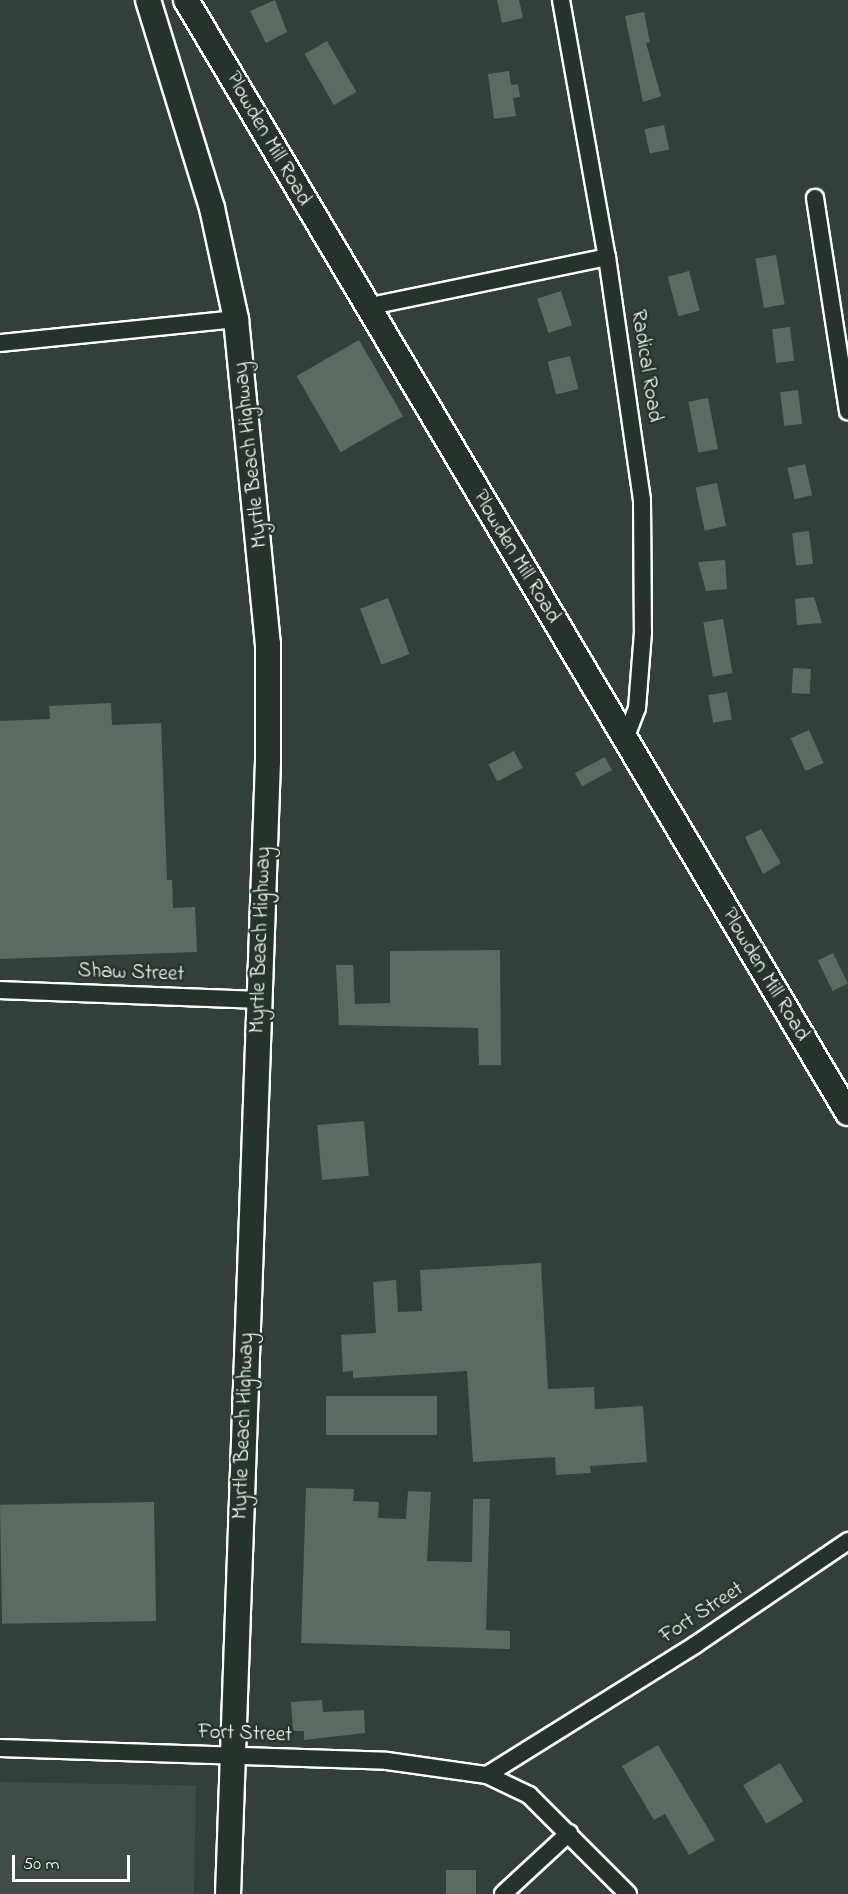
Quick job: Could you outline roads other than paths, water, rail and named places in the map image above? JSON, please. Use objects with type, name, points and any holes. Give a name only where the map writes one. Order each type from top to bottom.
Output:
[{"type":"main road","name":"Myrtle Beach Highway","points":[[148,0],[212,208],[236,319],[268,644],[259,1000],[228,1894]]},
{"type":"main road","name":"Plowden Mill Road","points":[[186,0],[366,307],[848,1113]]},
{"type":"street","name":"Radical Road","points":[[561,0],[607,257],[631,410],[645,537],[637,708],[625,740]]},
{"type":"street","points":[[815,198],[848,411]]},
{"type":"street","points":[[366,307],[607,257]]},
{"type":"street","points":[[0,343],[236,319]]},
{"type":"street","name":"Shaw Street","points":[[0,990],[259,1000]]},
{"type":"street","name":"Fort Street","points":[[487,1775],[695,1645],[848,1541]]},
{"type":"street","name":"Fort Street","points":[[0,1748],[387,1761],[487,1775],[518,1787],[569,1833],[628,1894]]},
{"type":"street","points":[[503,1894],[569,1833]]}]
